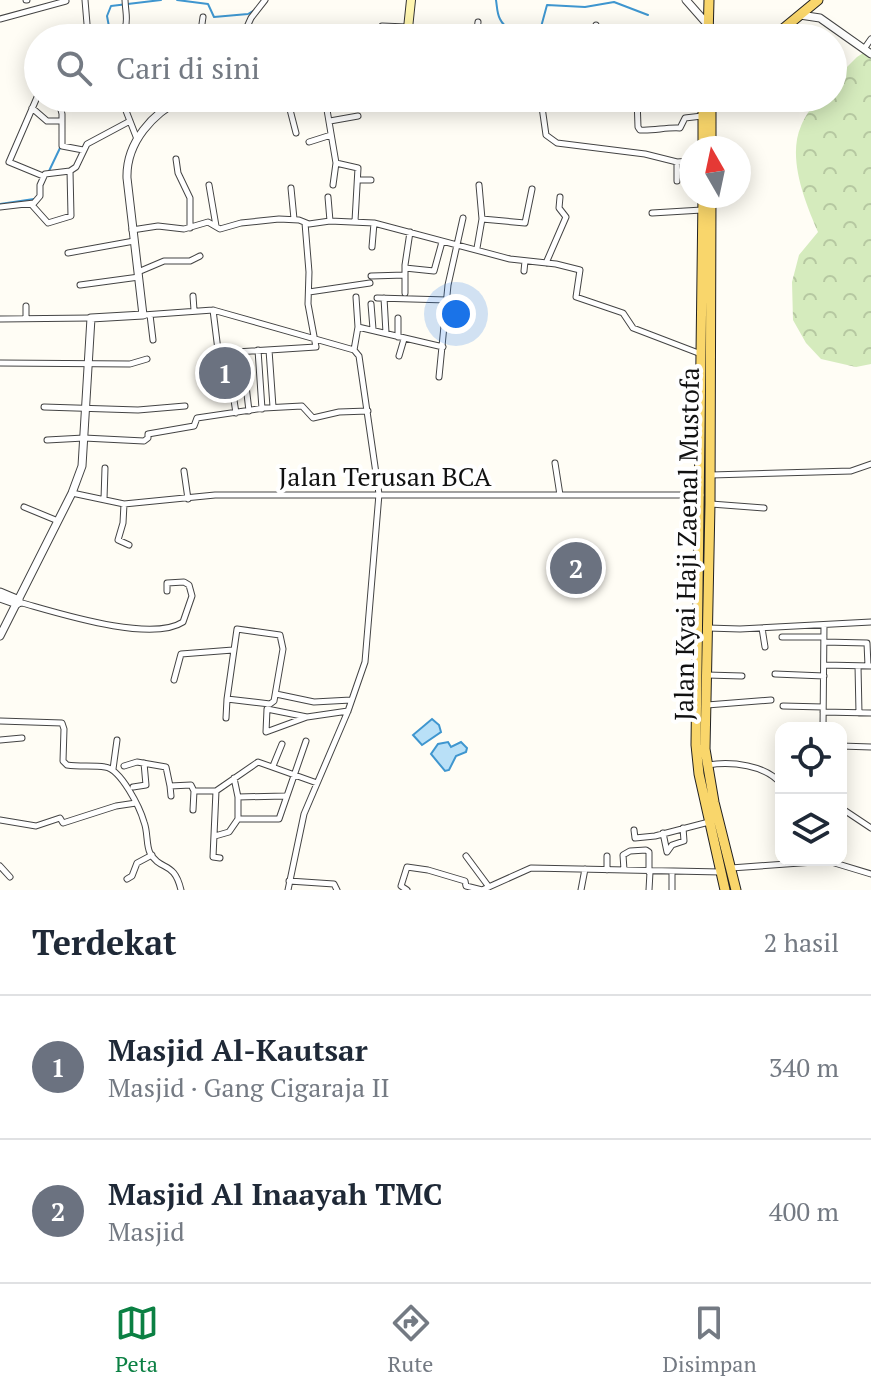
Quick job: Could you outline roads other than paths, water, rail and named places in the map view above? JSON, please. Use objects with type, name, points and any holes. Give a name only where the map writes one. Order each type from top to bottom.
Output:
[{"type":"main road","points":[[407,24],[411,0]]},
{"type":"main road","points":[[708,24],[709,0]]},
{"type":"main road","points":[[789,24],[817,1]]},
{"type":"main road","points":[[703,112],[703,136]]},
{"type":"main road","points":[[711,112],[711,136]]},
{"type":"main road","name":"Jalan Kyai Haji Zaenal Mustofa","points":[[707,498],[710,475],[705,423],[710,208]]},
{"type":"main road","name":"Jalan Kyai Haji Zaenal Mustofa","points":[[703,210],[707,247]]},
{"type":"main road","name":"Jalan Kyai Haji Zaenal Mustofa","points":[[706,332],[702,354],[707,498],[703,587],[706,705],[701,736],[711,816]]},
{"type":"main road","name":"Jalan Kyai Haji Zaenal Mustofa","points":[[704,633],[699,774],[726,870],[736,890]]},
{"type":"main road","name":"Jalan Kyai Haji Zaenal Mustofa","points":[[725,890],[726,870]]},
{"type":"street","points":[[0,19],[68,0]]},
{"type":"street","points":[[85,0],[87,24]]},
{"type":"street","points":[[124,24],[125,0]]},
{"type":"street","points":[[249,24],[265,0]]},
{"type":"street","points":[[686,0],[707,24]]},
{"type":"street","points":[[817,1],[820,18]]},
{"type":"street","points":[[800,15],[820,18],[829,24]]},
{"type":"street","points":[[202,24],[203,17]]},
{"type":"street","points":[[847,37],[868,51],[871,39]]},
{"type":"street","points":[[30,112],[9,162],[42,176],[70,171],[76,167],[83,150],[91,141],[130,121]]},
{"type":"street","points":[[36,112],[44,120],[61,121]]},
{"type":"street","points":[[60,112],[63,147],[83,150]]},
{"type":"street","points":[[126,112],[137,139]]},
{"type":"street","points":[[153,340],[131,230],[126,165],[137,139],[160,112]]},
{"type":"street","points":[[291,112],[296,133]]},
{"type":"street","points":[[328,112],[336,163],[333,185]]},
{"type":"street","points":[[543,112],[546,135],[557,143],[645,154],[677,162],[677,181]]},
{"type":"street","points":[[637,112],[640,130],[680,128],[685,118],[703,116]]},
{"type":"street","points":[[330,121],[358,116]]},
{"type":"street","points":[[309,142],[331,135]]},
{"type":"street","points":[[176,159],[178,173],[190,198],[190,228]]},
{"type":"street","points":[[336,163],[358,167],[355,221]]},
{"type":"street","points":[[31,204],[48,223],[71,216],[70,171]]},
{"type":"street","points":[[0,207],[31,204],[40,196],[42,176]]},
{"type":"street","points":[[358,180],[371,180]]},
{"type":"street","points":[[209,185],[216,227]]},
{"type":"street","points":[[477,248],[482,219],[479,185]]},
{"type":"street","points":[[291,188],[294,219]]},
{"type":"street","points":[[482,219],[525,223],[532,189]]},
{"type":"street","points":[[328,197],[330,221]]},
{"type":"street","points":[[546,263],[566,217],[559,208],[560,197]]},
{"type":"street","points":[[652,213],[703,210]]},
{"type":"street","points":[[439,377],[448,285],[463,218]]},
{"type":"street","points":[[131,230],[158,226],[177,230],[208,222],[226,228],[241,223],[294,219],[305,223],[374,223],[442,242],[477,248],[496,259],[546,263],[580,270],[576,297],[611,307],[626,315],[633,328],[702,354]]},
{"type":"street","points":[[213,310],[218,353],[316,347],[308,304],[305,223]]},
{"type":"street","points":[[372,247],[374,223]]},
{"type":"street","points":[[405,293],[410,232]]},
{"type":"street","points":[[68,253],[134,241]]},
{"type":"street","points":[[371,276],[434,271],[442,242]]},
{"type":"street","points":[[80,285],[139,274],[164,261],[190,261],[200,256]]},
{"type":"street","points":[[524,271],[525,261]]},
{"type":"street","points":[[309,292],[370,283]]},
{"type":"street","points":[[193,296],[194,310]]},
{"type":"street","points":[[354,350],[358,327],[356,297]]},
{"type":"street","points":[[386,333],[380,298],[447,300]]},
{"type":"street","points":[[371,304],[373,329]]},
{"type":"street","points":[[26,306],[26,318]]},
{"type":"street","points":[[0,319],[91,318],[213,310],[354,350],[359,356],[379,494],[365,662],[348,711],[304,814],[288,890]]},
{"type":"street","points":[[0,636],[72,493],[82,466],[91,318]]},
{"type":"street","points":[[398,318],[401,338],[399,356]]},
{"type":"street","points":[[358,327],[443,347]]},
{"type":"street","points":[[258,350],[262,409]]},
{"type":"street","points":[[269,350],[273,407]]},
{"type":"street","points":[[238,352],[249,411]]},
{"type":"street","points":[[236,413],[231,381],[238,380],[238,352]]},
{"type":"street","points":[[0,363],[130,364],[147,359]]},
{"type":"street","points":[[44,407],[149,410],[185,406]]},
{"type":"street","points":[[47,440],[144,441],[148,434],[194,426],[197,418],[273,407],[302,406],[313,418],[339,412],[368,411]]},
{"type":"street","points":[[555,463],[560,495]]},
{"type":"street","points":[[710,475],[851,471],[871,464]]},
{"type":"street","points":[[104,499],[105,468]]},
{"type":"street","points":[[184,471],[188,499]]},
{"type":"street","name":"Jalan Terusan BCA","points":[[72,493],[124,504],[215,495],[560,495],[707,498],[764,508]]},
{"type":"street","points":[[124,504],[118,540],[129,545]]},
{"type":"street","points":[[24,507],[58,521]]},
{"type":"street","points":[[0,598],[91,621],[161,630],[183,622],[192,596],[189,585],[184,582],[167,583],[167,591]]},
{"type":"street","points":[[0,592],[19,602]]},
{"type":"street","points":[[704,633],[871,622]]},
{"type":"street","points":[[823,722],[824,625]]},
{"type":"street","points":[[226,718],[227,699],[233,650],[238,628],[280,635],[283,641],[274,701],[270,704],[227,699]]},
{"type":"street","points":[[762,628],[765,647]]},
{"type":"street","points":[[782,637],[867,643],[870,666],[824,665]]},
{"type":"street","points":[[174,680],[181,654],[233,650]]},
{"type":"street","points":[[858,666],[859,713]]},
{"type":"street","points":[[775,674],[824,676]]},
{"type":"street","points":[[706,675],[742,676]]},
{"type":"street","points":[[276,694],[314,702],[351,700]]},
{"type":"street","points":[[706,705],[771,700]]},
{"type":"street","points":[[783,706],[871,713]]},
{"type":"street","points":[[307,717],[267,709],[266,732],[307,717],[348,711]]},
{"type":"street","points":[[290,714],[290,723]]},
{"type":"street","points":[[0,721],[62,723],[63,761],[67,765],[114,771]]},
{"type":"street","points":[[0,740],[22,738]]},
{"type":"street","points":[[117,740],[114,771],[136,803],[145,823],[148,850],[175,871],[181,890]]},
{"type":"street","points":[[238,819],[279,819],[306,741]]},
{"type":"street","points":[[273,766],[282,744]]},
{"type":"street","points":[[847,746],[871,747]]},
{"type":"street","points":[[124,766],[134,762],[166,767],[171,796]]},
{"type":"street","points":[[194,791],[216,791],[258,762],[317,783]]},
{"type":"street","points":[[133,787],[146,785],[144,763]]},
{"type":"street","points":[[707,765],[730,764],[764,770],[775,777]]},
{"type":"street","points":[[214,836],[229,832],[238,819],[234,778]]},
{"type":"street","points":[[170,786],[191,785],[194,791],[193,810]]},
{"type":"street","points":[[204,856],[216,858],[216,791]]},
{"type":"street","points":[[238,797],[285,796]]},
{"type":"street","points":[[0,820],[39,826],[60,818],[63,823],[136,803]]},
{"type":"street","points":[[847,812],[871,828]]},
{"type":"street","points":[[635,838],[663,833],[711,816]]},
{"type":"street","points":[[663,833],[667,852],[672,845],[684,841],[683,827]]},
{"type":"street","points":[[634,830],[636,850]]},
{"type":"street","points":[[624,871],[623,855],[636,850],[649,852],[649,890]]},
{"type":"street","points":[[127,879],[133,874],[137,863],[152,855]]},
{"type":"street","points":[[466,856],[484,889]]},
{"type":"street","points":[[607,856],[607,870]]},
{"type":"street","points":[[407,890],[401,886],[407,867],[465,881],[466,886],[484,889],[529,869],[672,873],[775,865]]},
{"type":"street","points":[[0,866],[10,877]]},
{"type":"street","points":[[846,866],[871,874]]},
{"type":"street","points":[[581,890],[585,869]]},
{"type":"street","points":[[672,873],[672,890]]},
{"type":"street","points":[[289,881],[334,884],[337,890]]},
{"type":"water","points":[[432,719],[441,732],[422,745],[413,735]]},
{"type":"water","points":[[448,742],[451,747],[461,742],[467,748],[466,752],[456,756],[449,770],[445,771],[431,754],[438,744]]},
{"type":"waterway","points":[[108,24],[107,16],[111,6],[161,0]]},
{"type":"waterway","points":[[177,0],[208,4],[214,17],[253,11]]},
{"type":"waterway","points":[[496,0],[503,24]]},
{"type":"waterway","points":[[542,24],[547,5],[585,7],[614,2],[648,15]]},
{"type":"waterway","points":[[49,171],[60,148]]},
{"type":"waterway","points":[[0,204],[34,199]]},
{"type":"place","name":"Masjid Al-Kautsar","points":[[225,373]]},
{"type":"place","name":"Masjid Al Inaayah TMC","points":[[576,568]]}]
